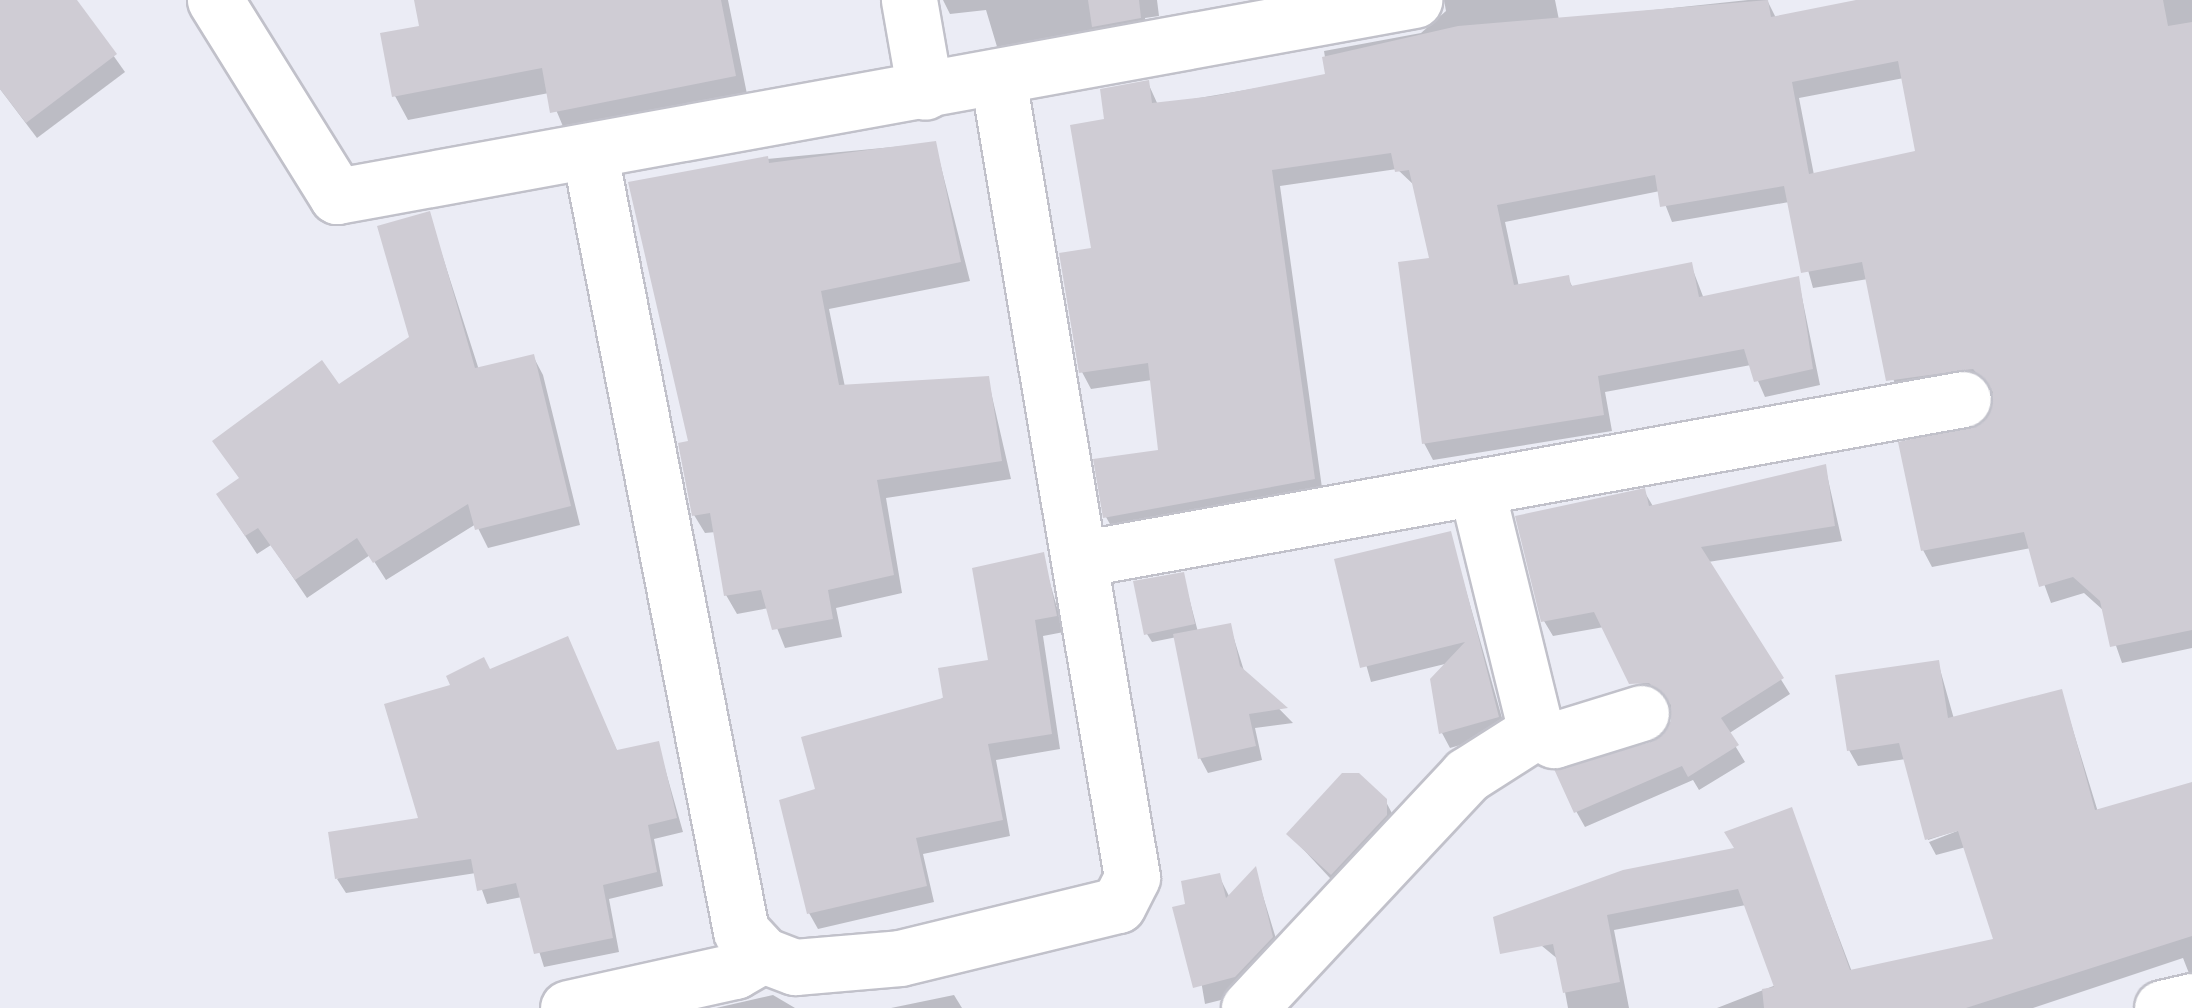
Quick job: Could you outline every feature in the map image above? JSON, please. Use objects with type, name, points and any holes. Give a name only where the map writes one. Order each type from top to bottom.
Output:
[{"type":"street","points":[[215,0],[337,196],[590,155],[1414,0]]},
{"type":"street","points":[[908,0],[925,92]]},
{"type":"street","points":[[568,1008],[735,971],[763,955],[844,967],[1118,905],[1132,878],[1084,558],[998,78]]},
{"type":"street","points":[[590,155],[736,914],[763,955]]},
{"type":"street","points":[[1084,558],[1963,399]]},
{"type":"street","points":[[1476,488],[1536,730],[1554,740],[1641,713]]},
{"type":"street","points":[[1249,1008],[1467,775],[1536,730]]},
{"type":"street","points":[[2162,1008],[2192,1001]]},
{"type":"building","points":[[0,0],[77,0],[117,54],[26,123],[0,89]]},
{"type":"building","points":[[414,0],[721,0],[736,76],[550,113],[542,68],[392,97],[380,33],[419,26]]},
{"type":"building","points":[[1088,0],[1139,0],[1141,18],[1092,27]]},
{"type":"building","points":[[1768,0],[1771,17],[1856,0],[2163,0],[2168,26],[2192,22],[2192,630],[2110,647],[2100,601],[2073,577],[2039,587],[2024,532],[1921,551],[1898,442],[1982,423],[1993,392],[1973,369],[1886,381],[1862,262],[1801,273],[1784,186],[1660,207],[1655,175],[1497,205],[1514,285],[1569,275],[1571,286],[1692,262],[1699,297],[1799,276],[1813,369],[1754,382],[1744,349],[1598,376],[1604,415],[1422,444],[1398,262],[1429,258],[1409,170],[1395,172],[1391,153],[1272,170],[1315,479],[1103,518],[1093,459],[1158,450],[1148,363],[1079,373],[1059,253],[1091,248],[1070,125],[1104,119],[1100,89],[1149,80],[1152,103],[1214,96],[1325,74],[1322,57],[1458,26]],"holes":[[[1898,61],[1915,151],[1809,174],[1792,82]]]},
{"type":"building","points":[[936,141],[961,262],[821,291],[839,385],[989,376],[1002,461],[877,480],[894,575],[828,590],[833,619],[772,630],[761,590],[724,596],[710,513],[692,516],[678,443],[688,441],[628,182],[768,156],[769,163]]},
{"type":"building","points":[[430,211],[475,368],[534,354],[571,506],[475,530],[468,504],[373,563],[357,538],[295,580],[258,528],[245,536],[216,494],[239,478],[212,441],[322,360],[339,384],[409,337],[377,226]]},
{"type":"building","points":[[1826,464],[1835,526],[1701,547],[1784,678],[1721,718],[1739,745],[1688,777],[1682,766],[1574,813],[1554,769],[1651,742],[1671,721],[1671,705],[1649,683],[1629,684],[1594,612],[1541,622],[1515,516],[1645,488],[1649,506]]},
{"type":"building","points":[[1451,531],[1499,717],[1439,734],[1430,679],[1465,642],[1360,668],[1334,559]]},
{"type":"building","points":[[1044,552],[1057,616],[1035,620],[1052,734],[988,744],[1003,820],[916,838],[927,886],[807,914],[779,800],[815,789],[801,737],[943,698],[938,668],[988,660],[972,568]]},
{"type":"building","points":[[1184,572],[1195,624],[1144,635],[1133,581]]},
{"type":"building","points":[[1231,623],[1240,666],[1288,708],[1249,714],[1256,746],[1198,759],[1173,634]]},
{"type":"building","points":[[568,636],[617,750],[659,741],[677,818],[648,825],[657,872],[603,885],[613,938],[534,954],[516,883],[477,891],[471,859],[335,879],[328,832],[418,818],[384,704],[450,685],[446,676],[484,657],[490,669]]},
{"type":"building","points":[[1939,660],[1948,718],[2062,689],[2095,810],[2192,782],[2192,936],[1966,1008],[1764,1008],[1762,989],[1774,987],[1738,889],[1607,915],[1620,982],[1563,993],[1553,944],[1500,954],[1493,917],[1623,870],[1734,848],[1724,832],[1792,807],[1850,970],[1993,939],[1958,831],[1925,840],[1899,743],[1847,751],[1835,675]]},
{"type":"building","points":[[1342,773],[1359,773],[1387,799],[1387,815],[1331,875],[1286,834]]},
{"type":"building","points":[[1256,866],[1273,937],[1235,977],[1193,988],[1172,907],[1185,904],[1181,881],[1220,873],[1226,898]]}]
